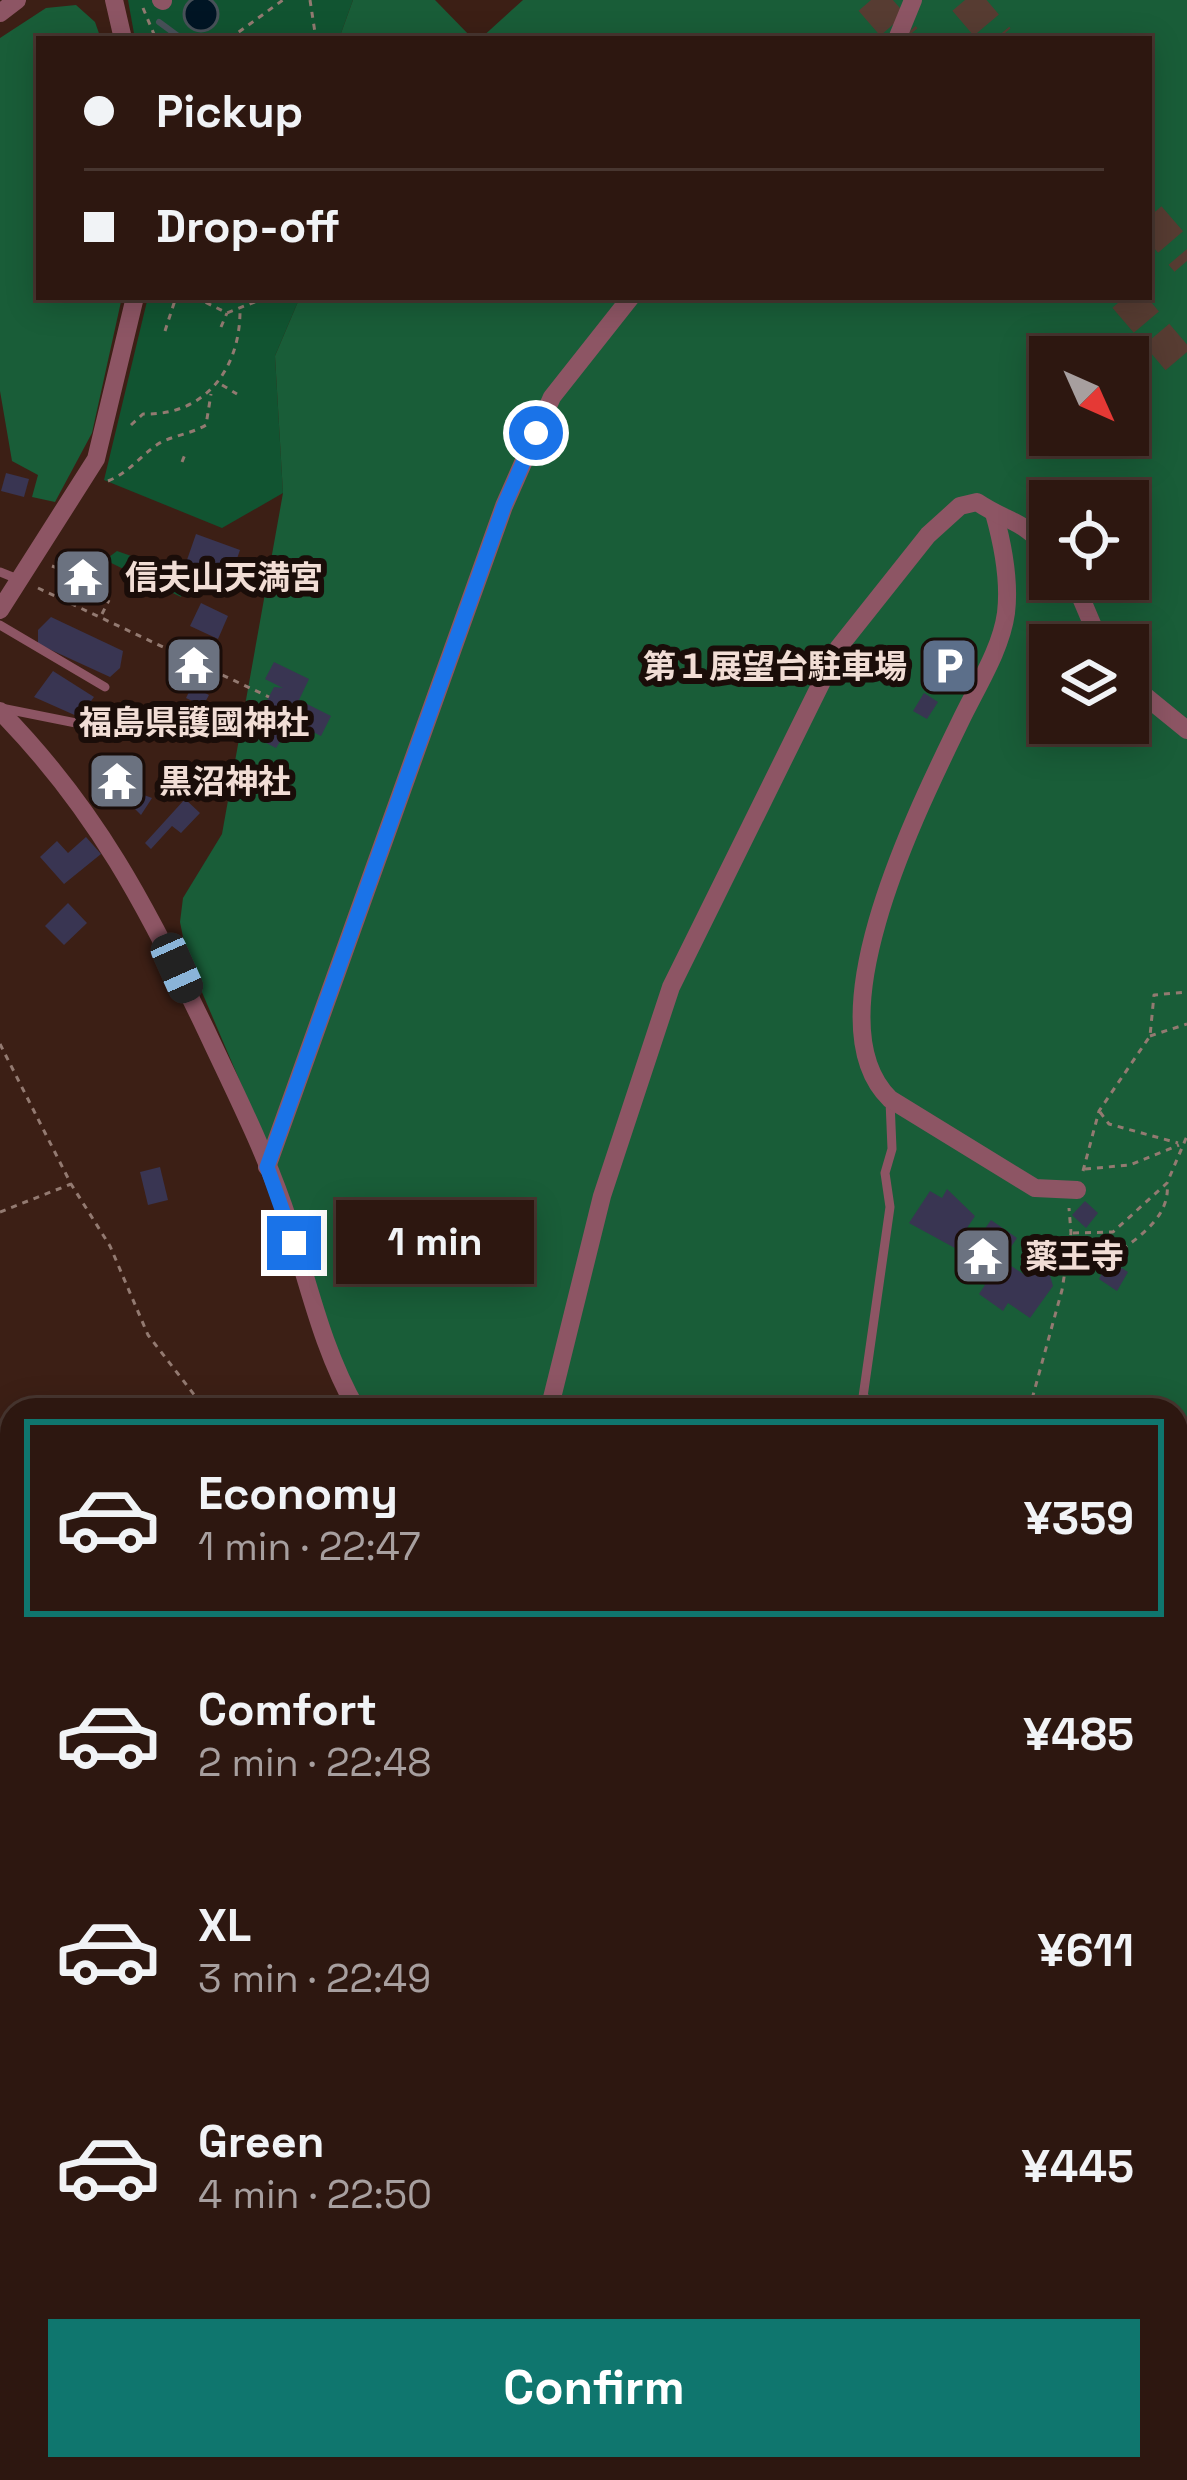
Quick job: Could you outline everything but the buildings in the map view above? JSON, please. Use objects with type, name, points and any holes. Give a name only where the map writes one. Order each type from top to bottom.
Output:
[{"type":"street","points":[[0,13],[17,0]]},
{"type":"street","points":[[114,0],[122,36]]},
{"type":"street","points":[[898,36],[913,0]]},
{"type":"street","points":[[0,610],[96,459],[134,300]]},
{"type":"street","points":[[267,1167],[504,506],[552,397],[629,300]]},
{"type":"street","points":[[552,1398],[638,1075],[671,987],[818,682],[863,612],[928,535],[960,506],[977,502],[1029,528]]},
{"type":"street","points":[[994,513],[1003,543],[1006,613],[890,880],[873,946],[862,1038],[876,1085],[890,1099],[1035,1188],[1077,1190]]},
{"type":"street","points":[[1149,699],[1187,730]]},
{"type":"street","points":[[0,709],[67,784],[129,874],[267,1167],[337,1375],[350,1398]]},
{"type":"lane","points":[[0,572],[20,580]]},
{"type":"lane","points":[[0,625],[105,687]]},
{"type":"lane","points":[[0,709],[96,727]]},
{"type":"lane","points":[[865,1398],[890,1207],[885,1173],[892,1149],[890,1099]]},
{"type":"path","points":[[142,0],[155,36]]},
{"type":"path","points":[[233,36],[283,0]]},
{"type":"path","points":[[310,0],[316,36]]},
{"type":"path","points":[[165,331],[175,300]]},
{"type":"path","points":[[201,300],[227,313],[261,300]]},
{"type":"path","points":[[130,425],[143,413],[167,414],[220,384],[233,360],[240,311]]},
{"type":"path","points":[[221,327],[227,313]]},
{"type":"path","points":[[220,384],[237,394]]},
{"type":"path","points":[[79,490],[116,478],[160,442],[206,425],[211,393]]},
{"type":"path","points":[[182,462],[186,452]]},
{"type":"path","points":[[51,566],[67,571],[57,597]]},
{"type":"path","points":[[20,580],[269,697]]},
{"type":"path","points":[[100,617],[109,600]]},
{"type":"path","points":[[1032,1398],[1067,1258],[1071,1233],[1067,1214],[1099,1111],[1150,1036],[1154,995],[1187,992]]},
{"type":"path","points":[[1150,1036],[1187,1024]]},
{"type":"path","points":[[0,1044],[71,1184],[110,1246],[148,1335],[197,1398]]},
{"type":"path","points":[[1099,1111],[1109,1124],[1137,1127],[1180,1144]]},
{"type":"path","points":[[1067,1258],[1098,1267],[1159,1218],[1169,1199],[1167,1183],[1180,1144],[1187,1136]]},
{"type":"path","points":[[1084,1168],[1130,1165],[1180,1144]]},
{"type":"path","points":[[1071,1233],[1113,1232],[1167,1183]]},
{"type":"path","points":[[0,1212],[71,1184]]},
{"type":"green space","points":[[128,0],[353,0],[340,36],[134,36]]},
{"type":"green space","points":[[353,0],[435,0],[470,36],[340,36]]},
{"type":"green space","points":[[523,0],[1187,0],[1187,1398],[359,1398],[330,1334],[290,1199],[187,957],[180,922],[183,898],[222,834],[283,493],[275,356],[299,300],[1152,300],[1152,36],[483,36]]},
{"type":"green space","points":[[76,5],[95,22],[100,36],[36,36],[36,300],[121,300],[92,433],[55,502],[32,497],[38,475],[12,461],[0,391],[0,38],[46,8]]},
{"type":"green space","points":[[147,300],[299,300],[275,356],[283,493],[222,528],[104,480]]},
{"type":"green space","points":[[117,551],[177,572],[175,581],[186,587],[181,597],[105,560]]},
{"type":"water","points":[[194,-1],[208,-1],[217,8],[217,20],[207,30],[195,30],[185,20],[185,8]]},
{"type":"waterway","points":[[159,22],[178,36]]},
{"type":"tunnel","points":[[871,0],[902,36]]},
{"type":"tunnel","points":[[965,0],[995,36]]},
{"type":"tunnel","points":[[1152,220],[1187,261]]},
{"type":"tunnel","points":[[1128,300],[1187,370]]},
{"type":"place","name":"信夫山天満宮","points":[[83,577]]},
{"type":"place","name":"福島県護國神社","points":[[194,665]]},
{"type":"place","name":"第１展望台駐車場","points":[[949,666]]},
{"type":"place","name":"黒沼神社","points":[[117,781]]},
{"type":"place","name":"薬王寺","points":[[983,1256]]},
{"type":"route","points":[[294,1243],[267,1167],[504,506],[536,433]]}]
